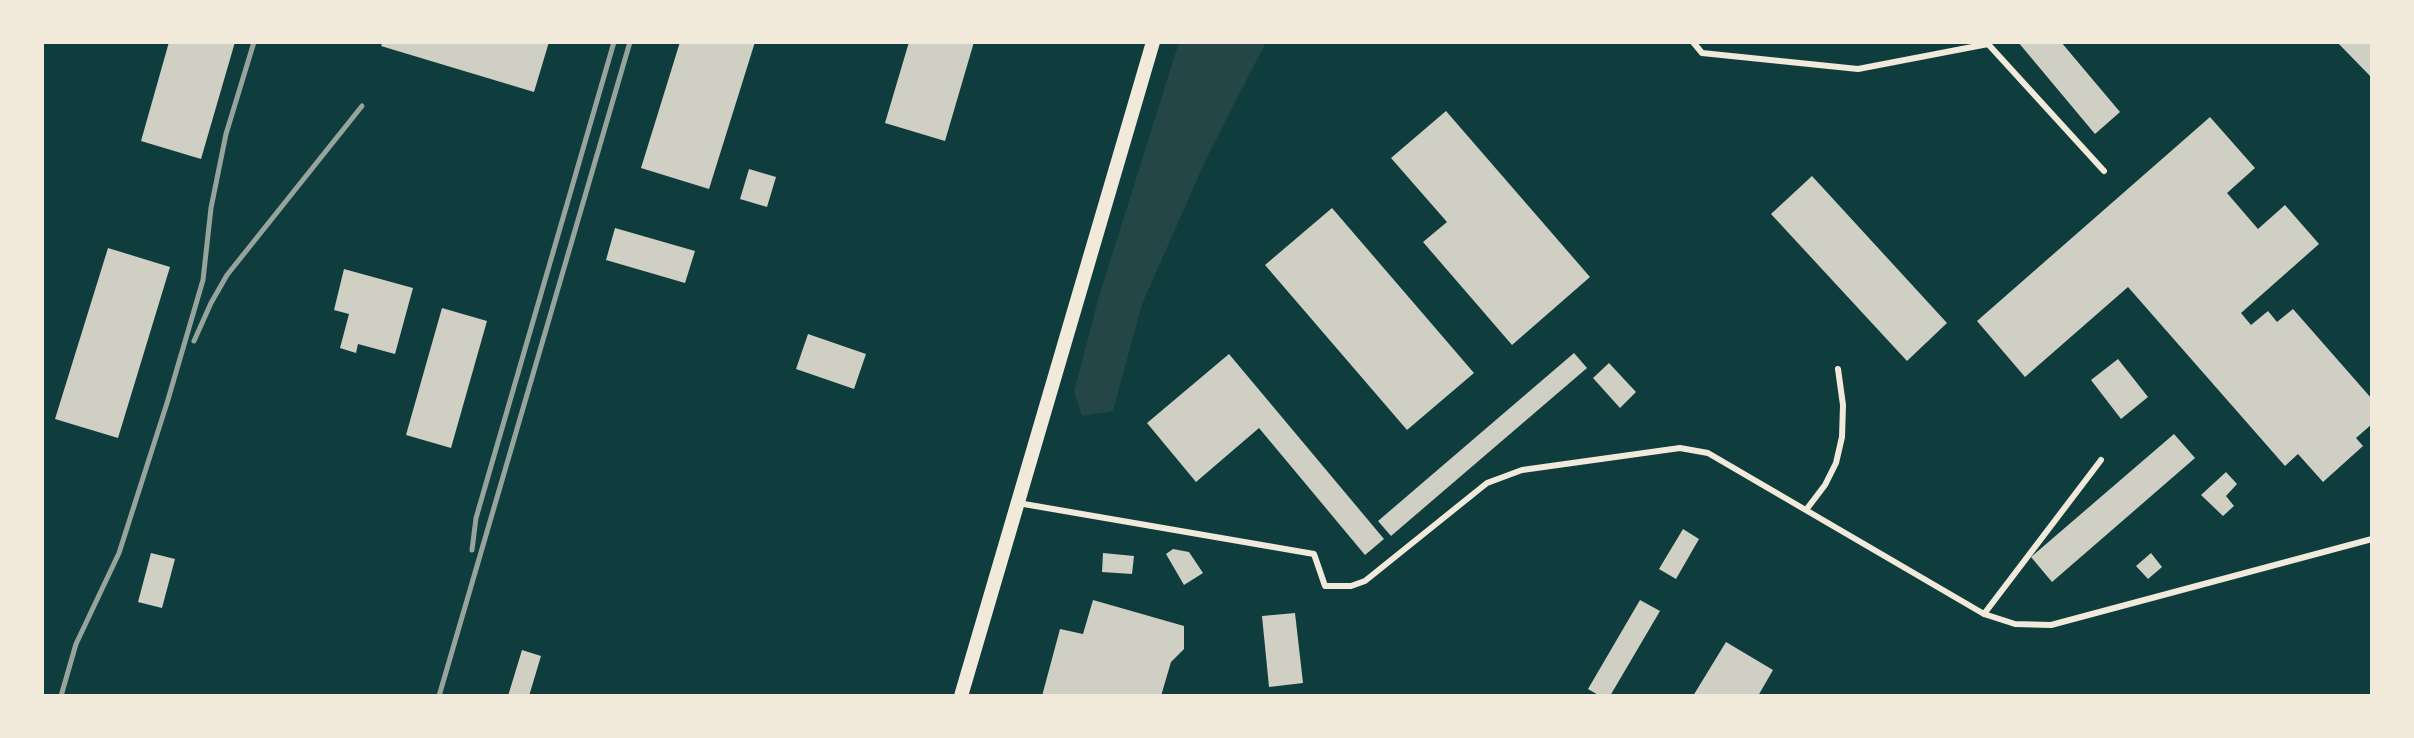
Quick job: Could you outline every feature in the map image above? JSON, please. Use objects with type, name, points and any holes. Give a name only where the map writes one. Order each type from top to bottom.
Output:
[{"type":"street","points":[[961,696],[1153,42]]},
{"type":"lane","points":[[1693,42],[1702,53],[1858,69],[1988,44],[2104,171]]},
{"type":"lane","points":[[1806,510],[1825,485],[1836,463],[1842,437],[1843,405],[1838,369]]},
{"type":"lane","points":[[1018,503],[1314,554],[1325,586],[1351,586],[1365,581],[1487,483],[1522,470],[1680,448],[1708,453],[1984,614],[2015,624],[2051,625],[2372,539]]},
{"type":"lane","points":[[1984,614],[2101,460]]},
{"type":"shaded area","points":[[1179,42],[1266,42],[1207,157],[1142,304],[1113,411],[1082,416],[1074,392],[1098,300]]},
{"type":"building","points":[[169,42],[235,42],[201,159],[141,141]]},
{"type":"building","points":[[383,42],[549,42],[534,92],[381,46]]},
{"type":"building","points":[[680,42],[755,42],[709,189],[641,168]]},
{"type":"building","points":[[909,42],[974,42],[945,141],[885,123]]},
{"type":"building","points":[[2018,42],[2061,42],[2120,112],[2095,134]]},
{"type":"building","points":[[2337,42],[2372,42],[2372,78]]},
{"type":"building","points":[[1446,111],[1590,277],[1512,345],[1423,242],[1447,222],[1391,158]]},
{"type":"building","points":[[2210,117],[2255,168],[2227,193],[2258,229],[2285,205],[2319,244],[2241,313],[2251,325],[2268,311],[2277,322],[2293,309],[2372,399],[2372,424],[2356,438],[2363,446],[2323,482],[2298,454],[2285,466],[2128,287],[2025,377],[1977,321]]},
{"type":"building","points":[[749,169],[776,177],[767,207],[740,199]]},
{"type":"building","points":[[1812,176],[1947,323],[1907,361],[1771,214]]},
{"type":"building","points":[[1332,208],[1474,373],[1407,430],[1265,265]]},
{"type":"building","points":[[615,228],[695,251],[685,283],[606,260]]},
{"type":"building","points":[[108,248],[170,267],[118,438],[55,419]]},
{"type":"building","points":[[344,269],[413,288],[395,354],[358,344],[356,353],[340,348],[349,314],[334,310]]},
{"type":"building","points":[[442,308],[487,321],[451,448],[406,435]]},
{"type":"building","points":[[808,334],[866,354],[854,389],[796,369]]},
{"type":"building","points":[[1574,353],[1587,368],[1391,536],[1378,521]]},
{"type":"building","points":[[1229,354],[1384,539],[1365,555],[1259,428],[1196,482],[1147,423]]},
{"type":"building","points":[[2118,359],[2148,397],[2121,419],[2091,380]]},
{"type":"building","points":[[1609,363],[1636,392],[1620,408],[1593,378]]},
{"type":"building","points":[[2174,434],[2195,458],[2052,582],[2031,557]]},
{"type":"building","points":[[2226,472],[2237,484],[2226,496],[2234,506],[2223,516],[2201,495]]},
{"type":"building","points":[[1683,529],[1699,539],[1676,579],[1659,569]]},
{"type":"building","points":[[1173,549],[1189,552],[1203,573],[1184,585],[1166,554]]},
{"type":"building","points":[[151,553],[175,559],[162,608],[138,602]]},
{"type":"building","points":[[1103,553],[1134,556],[1132,574],[1102,572]]},
{"type":"building","points":[[2151,553],[2162,567],[2148,579],[2136,566]]},
{"type":"building","points":[[1093,600],[1184,626],[1184,649],[1171,662],[1161,696],[1042,696],[1060,629],[1083,634]]},
{"type":"building","points":[[1640,600],[1660,611],[1610,696],[1600,696],[1588,689]]},
{"type":"building","points":[[1295,613],[1303,683],[1269,687],[1262,616]]},
{"type":"building","points":[[1726,642],[1773,670],[1758,696],[1693,696]]},
{"type":"building","points":[[522,650],[541,656],[529,696],[508,696]]},
{"type":"railway","points":[[61,696],[76,644],[119,553],[167,403],[203,280],[211,208],[226,134],[254,42]]},
{"type":"railway","points":[[472,550],[476,518],[614,42]]},
{"type":"railway","points":[[439,696],[630,42]]},
{"type":"railway","points":[[194,341],[227,275],[362,106]]}]
